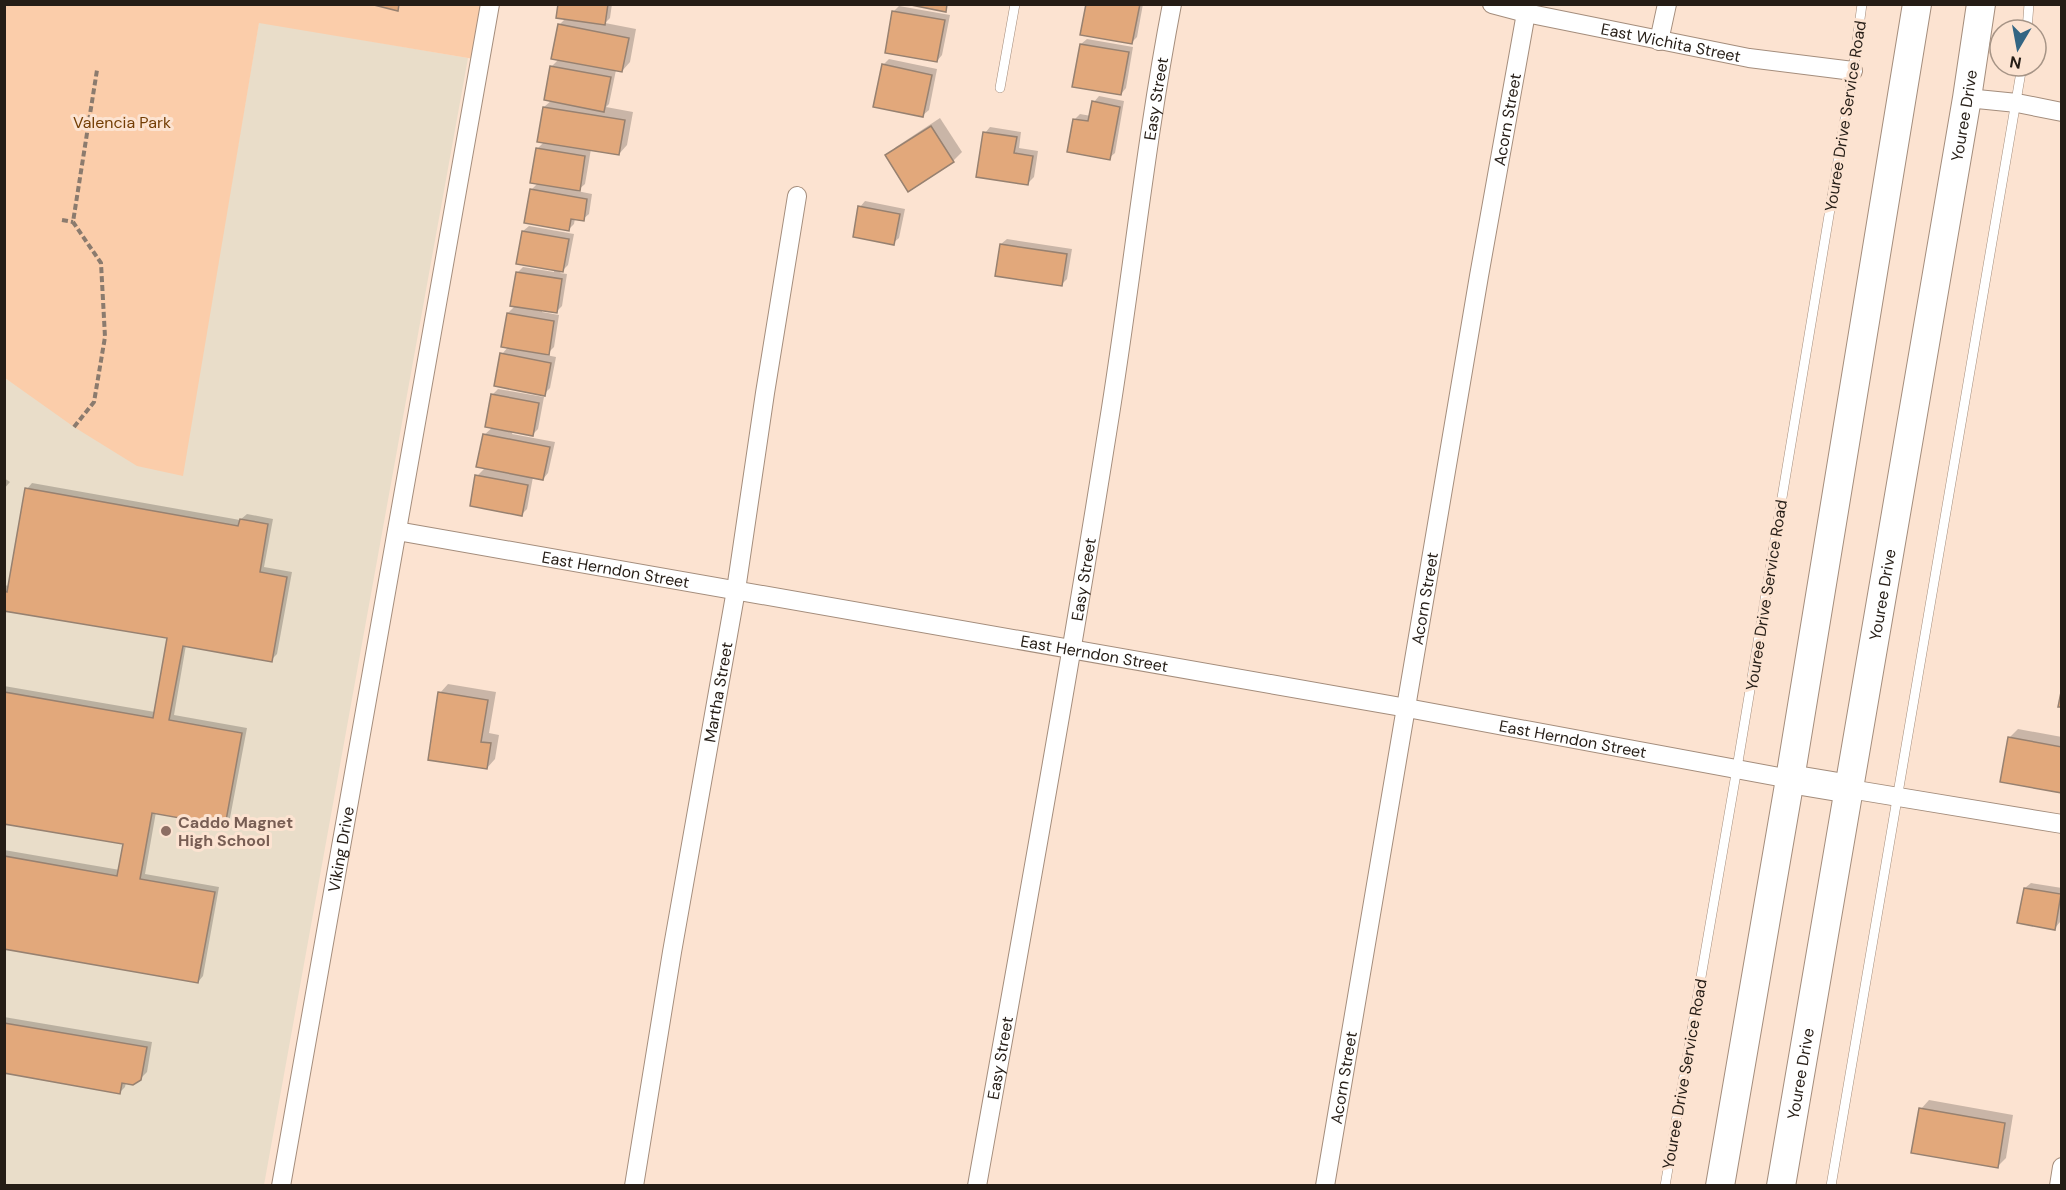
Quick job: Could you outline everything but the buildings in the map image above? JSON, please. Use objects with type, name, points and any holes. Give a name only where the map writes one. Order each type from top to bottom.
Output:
[{"type":"main road","points":[[1720,1185],[1790,779],[1917,4]]},
{"type":"main road","name":"Youree Drive","points":[[1781,1185],[1850,789],[1981,4]]},
{"type":"main road","points":[[1790,779],[1850,789]]},
{"type":"street","name":"Viking Drive","points":[[281,1185],[490,4]]},
{"type":"street","name":"Easy Street","points":[[977,1185],[1073,649],[1110,415],[1151,128],[1172,4]]},
{"type":"street","name":"East Wichita Street","points":[[1492,4],[1659,41],[1749,58],[1853,71]]},
{"type":"street","points":[[1659,41],[1667,4]]},
{"type":"street","name":"Acorn Street","points":[[1325,1185],[1479,276],[1526,13]]},
{"type":"street","points":[[1967,98],[2017,103],[2061,112]]},
{"type":"street","name":"Martha Street","points":[[634,1185],[674,940],[736,590],[797,196]]},
{"type":"street","name":"East Herndon Street","points":[[399,523],[736,590],[1407,708],[1790,779]]},
{"type":"street","points":[[1850,789],[2061,824]]},
{"type":"street","points":[[2059,1185],[2061,1167]]},
{"type":"lane","points":[[1000,88],[1015,4]]},
{"type":"lane","name":"Youree Drive Service Road","points":[[1665,1185],[1737,768],[1853,71],[1862,4]]},
{"type":"lane","points":[[1831,1185],[2020,78]]},
{"type":"path","points":[[74,427],[94,402],[105,337],[101,262],[73,222],[97,70]]},
{"type":"path","points":[[62,220],[73,222]]},
{"type":"shaded area","name":"Caddo Magnet High School","points":[[259,22],[468,58],[264,1185],[5,1185],[4,378],[182,475]]},
{"type":"green space","name":"Valencia Park","points":[[5,5],[490,5],[480,60],[259,23],[183,476],[137,466],[74,427],[5,378]]},
{"type":"place","name":"Caddo Magnet High School","points":[[166,831]]}]
